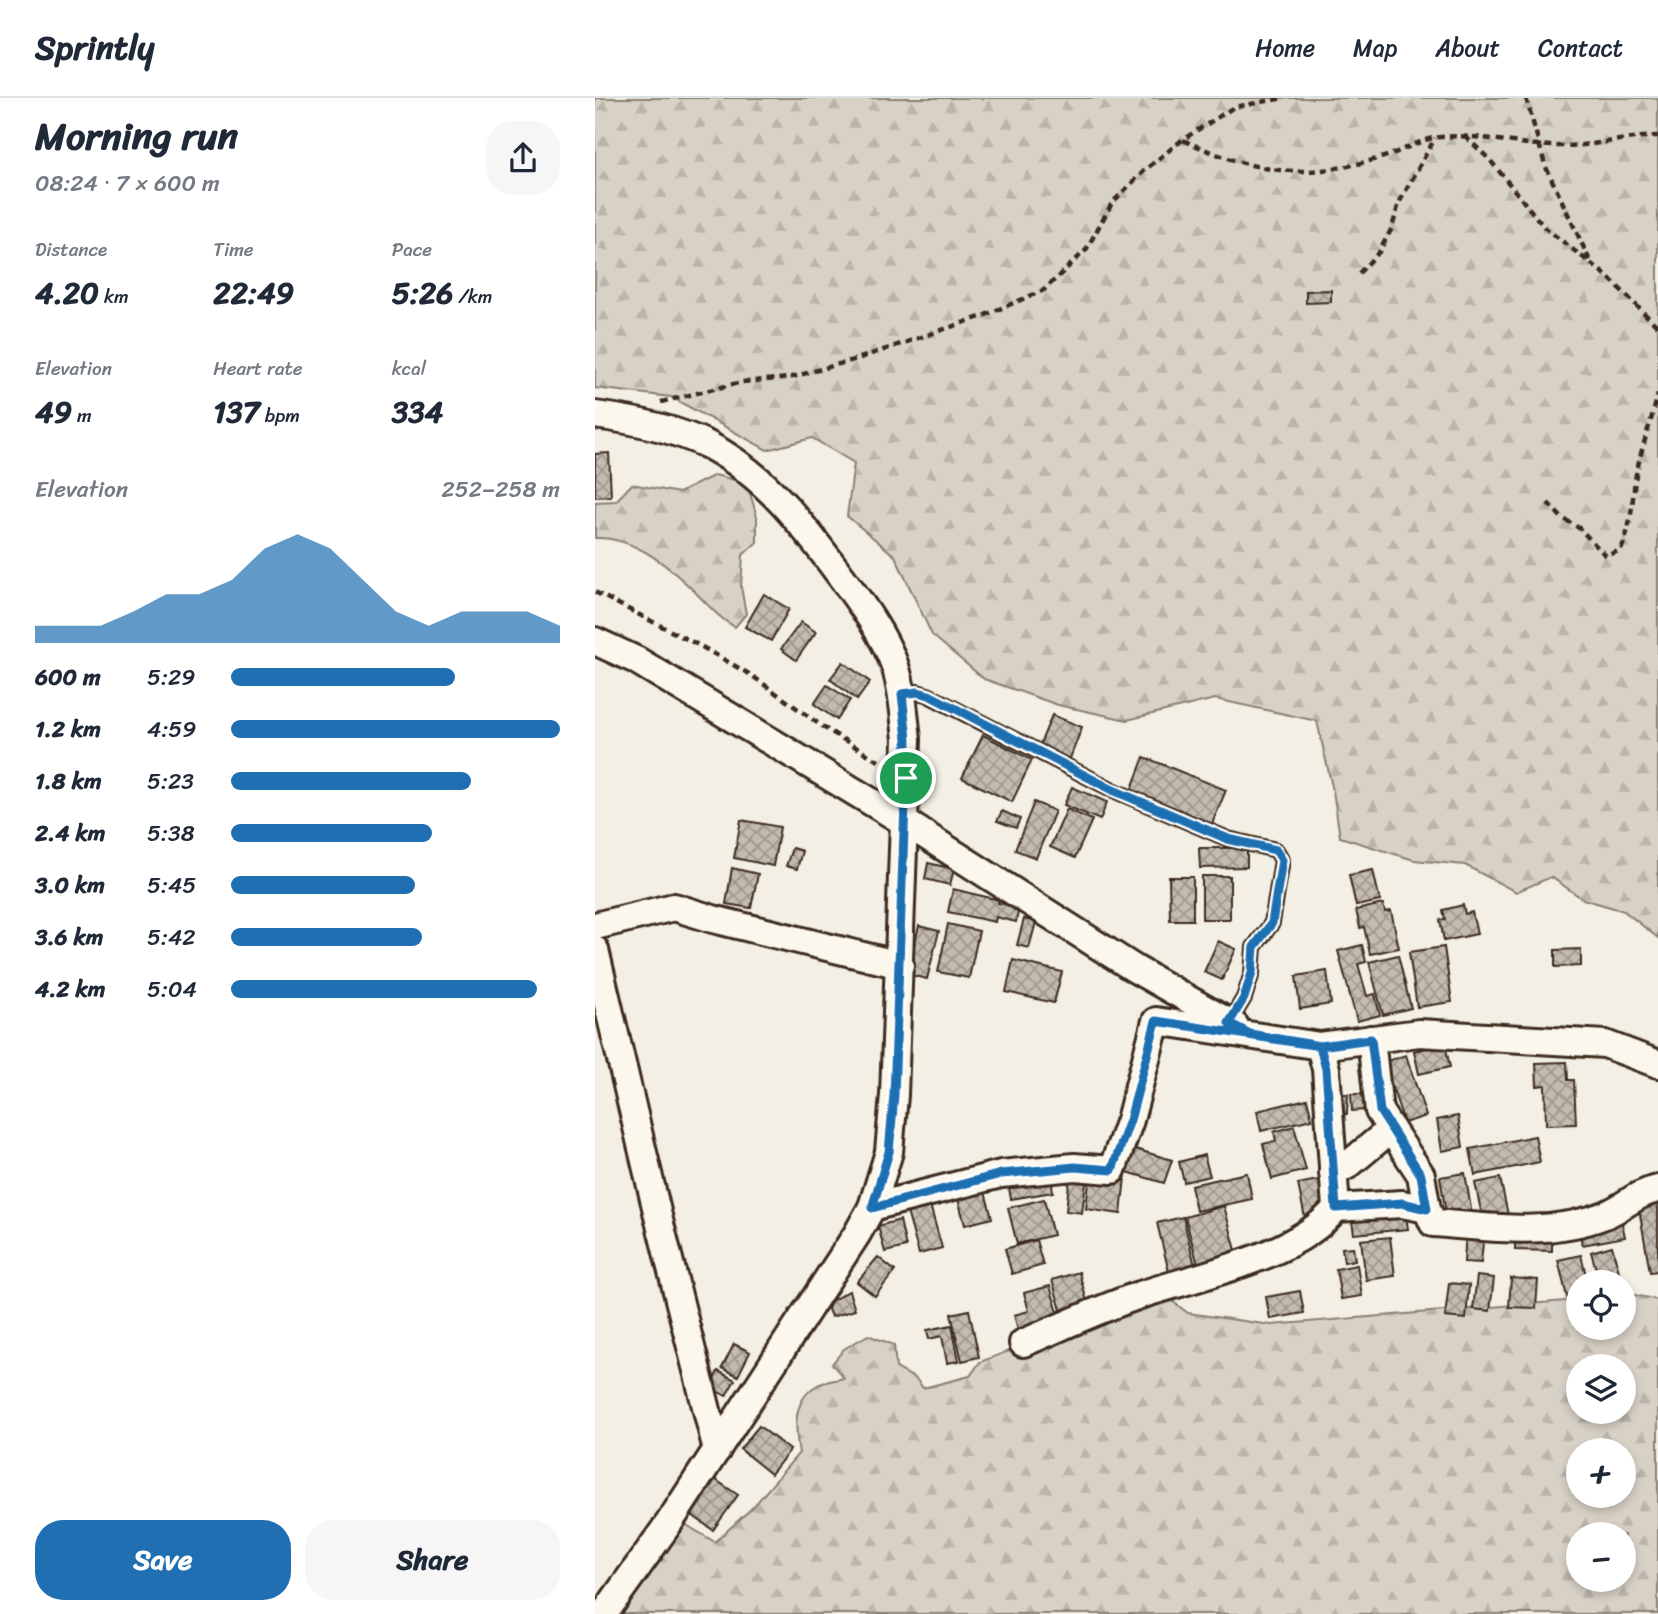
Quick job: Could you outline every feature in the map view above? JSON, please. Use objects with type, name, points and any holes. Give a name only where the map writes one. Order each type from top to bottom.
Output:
[{"type":"street","points":[[595,415],[675,432],[707,445],[737,462],[767,486],[821,550],[873,622],[895,665],[902,694],[907,739],[894,1095],[889,1152],[872,1208],[669,1523],[604,1614]]},
{"type":"street","points":[[595,641],[636,660],[903,821],[1135,969],[1239,1028]]},
{"type":"street","points":[[595,926],[674,907],[900,965]]},
{"type":"street","points":[[595,950],[671,1271],[717,1450]]},
{"type":"street","points":[[872,1208],[1001,1174],[1075,1167],[1112,1170],[1130,1120],[1156,1021],[1239,1028],[1320,1046],[1419,1033],[1605,1044],[1658,1064]]},
{"type":"street","points":[[1371,1039],[1380,1111],[1421,1175],[1427,1209],[1433,1223],[1552,1229],[1606,1214],[1631,1198],[1658,1189]]},
{"type":"street","points":[[1023,1343],[1134,1297],[1284,1249],[1325,1222],[1336,1208],[1327,1081],[1320,1046]]},
{"type":"street","points":[[1332,1173],[1348,1165],[1391,1129]]},
{"type":"street","points":[[1336,1208],[1402,1203],[1427,1209]]},
{"type":"lane","points":[[902,694],[918,692],[929,695],[1113,790],[1228,839],[1276,850],[1282,860],[1272,923],[1254,947],[1252,973],[1239,1028]]},
{"type":"path","points":[[628,420],[660,402],[704,389],[742,382],[789,379],[857,359],[983,316],[1044,290],[1086,250],[1112,203],[1146,169],[1182,140],[1234,107],[1285,98]]},
{"type":"path","points":[[1526,98],[1538,144],[1563,206],[1592,264]]},
{"type":"path","points":[[1182,140],[1254,167],[1312,173],[1361,164],[1436,137],[1464,135],[1485,140],[1560,146],[1603,144],[1621,139],[1658,136]]},
{"type":"path","points":[[1464,135],[1490,160],[1544,227],[1592,264],[1658,327]]},
{"type":"path","points":[[1359,273],[1379,252],[1392,228],[1399,203],[1436,137]]},
{"type":"path","points":[[1548,503],[1561,517],[1579,528],[1606,556],[1621,550],[1627,537],[1636,479],[1658,394]]},
{"type":"path","points":[[595,592],[751,675],[823,727],[906,778]]},
{"type":"green space","points":[[595,98],[1658,98],[1658,938],[1624,911],[1583,899],[1551,877],[1516,892],[1465,865],[1414,860],[1340,837],[1317,721],[1215,699],[1127,720],[1058,705],[984,679],[932,635],[895,556],[847,516],[854,463],[812,438],[767,450],[671,397],[595,388]]},
{"type":"green space","points":[[715,475],[747,483],[757,517],[757,542],[743,555],[741,587],[746,614],[735,627],[720,617],[664,564],[638,548],[610,539],[595,538],[595,502],[616,501],[632,484],[679,493]]},
{"type":"green space","points":[[1636,1295],[1658,1300],[1658,1614],[620,1614],[683,1523],[715,1542],[753,1507],[799,1453],[796,1425],[803,1399],[819,1384],[844,1378],[832,1364],[844,1349],[868,1335],[894,1345],[896,1368],[916,1379],[923,1388],[970,1376],[980,1362],[1032,1342],[1168,1298],[1188,1313],[1271,1325],[1566,1301],[1566,1340],[1636,1340]]},
{"type":"building","points":[[1331,290],[1331,302],[1306,303],[1306,291]]},
{"type":"building","points":[[609,453],[611,496],[595,497],[595,454]]},
{"type":"building","points":[[764,594],[789,609],[771,641],[745,627]]},
{"type":"building","points":[[801,622],[816,632],[796,660],[781,649]]},
{"type":"building","points":[[843,662],[870,682],[857,700],[830,679]]},
{"type":"building","points":[[827,685],[850,700],[837,720],[814,704]]},
{"type":"building","points":[[1052,715],[1082,727],[1069,761],[1038,749]]},
{"type":"building","points":[[983,735],[1032,760],[1012,802],[962,778]]},
{"type":"building","points":[[1144,757],[1226,790],[1212,824],[1131,791]]},
{"type":"building","points":[[1072,787],[1107,802],[1100,820],[1064,805]]},
{"type":"building","points":[[1034,802],[1055,811],[1036,858],[1015,850]]},
{"type":"building","points":[[1067,809],[1092,820],[1075,858],[1050,847]]},
{"type":"building","points":[[1002,811],[1020,819],[1016,828],[997,821]]},
{"type":"building","points":[[741,820],[780,827],[773,866],[734,858]]},
{"type":"building","points":[[792,848],[802,851],[797,869],[786,866]]},
{"type":"building","points":[[1199,848],[1247,848],[1247,867],[1200,868]]},
{"type":"building","points":[[928,863],[954,869],[950,885],[925,879]]},
{"type":"building","points":[[732,868],[758,874],[751,908],[726,904]]},
{"type":"building","points":[[1373,870],[1380,901],[1356,906],[1349,875]]},
{"type":"building","points":[[1202,876],[1230,876],[1230,919],[1202,919]]},
{"type":"building","points":[[1169,877],[1193,877],[1193,920],[1170,920]]},
{"type":"building","points":[[953,889],[1019,907],[1016,922],[996,917],[995,922],[948,912]]},
{"type":"building","points":[[1383,904],[1385,912],[1391,911],[1399,948],[1370,954],[1364,927],[1360,928],[1356,910]]},
{"type":"building","points":[[1463,905],[1465,914],[1472,912],[1477,934],[1444,941],[1440,920],[1445,919],[1443,910]]},
{"type":"building","points":[[1024,919],[1036,922],[1029,948],[1017,945]]},
{"type":"building","points":[[948,924],[979,931],[969,978],[938,972]]},
{"type":"building","points":[[919,926],[939,931],[927,979],[907,974]]},
{"type":"building","points":[[1218,941],[1236,949],[1222,980],[1204,972]]},
{"type":"building","points":[[1362,945],[1366,962],[1358,964],[1367,996],[1375,994],[1380,1015],[1357,1021],[1338,951]]},
{"type":"building","points":[[1444,947],[1452,1002],[1417,1007],[1409,952]]},
{"type":"building","points":[[1581,949],[1581,966],[1555,967],[1555,950]]},
{"type":"building","points":[[1398,955],[1411,1008],[1383,1015],[1369,962]]},
{"type":"building","points":[[1013,960],[1062,972],[1054,1003],[1006,992]]},
{"type":"building","points":[[1327,971],[1331,1004],[1300,1009],[1296,976]]},
{"type":"building","points":[[1445,1044],[1450,1067],[1419,1074],[1414,1051]]},
{"type":"building","points":[[1406,1055],[1426,1116],[1404,1123],[1384,1062]]},
{"type":"building","points":[[1567,1062],[1568,1080],[1574,1080],[1576,1124],[1546,1125],[1545,1085],[1537,1086],[1536,1063]]},
{"type":"building","points":[[1341,1094],[1348,1094],[1347,1114],[1340,1114]]},
{"type":"building","points":[[1351,1094],[1364,1094],[1365,1110],[1352,1111]]},
{"type":"building","points":[[1307,1099],[1312,1119],[1261,1131],[1257,1111]]},
{"type":"building","points":[[1458,1116],[1463,1147],[1442,1151],[1437,1120]]},
{"type":"building","points":[[1294,1126],[1306,1170],[1272,1179],[1263,1144],[1276,1141],[1274,1132]]},
{"type":"building","points":[[1128,1132],[1139,1135],[1135,1149],[1172,1160],[1164,1183],[1117,1169]]},
{"type":"building","points":[[1535,1136],[1540,1162],[1475,1175],[1470,1149]]},
{"type":"building","points":[[1204,1155],[1210,1176],[1184,1182],[1179,1162]]},
{"type":"building","points":[[1050,1170],[1053,1192],[1011,1199],[1007,1177]]},
{"type":"building","points":[[1090,1173],[1125,1177],[1121,1214],[1086,1209]]},
{"type":"building","points":[[1247,1173],[1252,1199],[1196,1211],[1191,1185]]},
{"type":"building","points":[[1465,1173],[1472,1215],[1447,1219],[1440,1177]]},
{"type":"building","points":[[1070,1174],[1087,1175],[1082,1213],[1066,1211]]},
{"type":"building","points":[[1500,1178],[1508,1215],[1483,1220],[1475,1183]]},
{"type":"building","points":[[1323,1179],[1330,1212],[1305,1218],[1298,1184]]},
{"type":"building","points":[[984,1188],[992,1218],[965,1225],[957,1195]]},
{"type":"building","points":[[1044,1199],[1053,1235],[1017,1244],[1008,1208]]},
{"type":"building","points":[[1658,1199],[1658,1271],[1650,1272],[1638,1203]]},
{"type":"building","points":[[930,1205],[942,1248],[919,1254],[907,1212]]},
{"type":"building","points":[[1224,1206],[1237,1254],[1198,1265],[1185,1217]]},
{"type":"building","points":[[1405,1209],[1408,1229],[1354,1234],[1351,1215]]},
{"type":"building","points":[[1183,1217],[1196,1270],[1170,1276],[1157,1223]]},
{"type":"building","points":[[1621,1218],[1625,1237],[1582,1245],[1579,1227]]},
{"type":"building","points":[[900,1220],[906,1247],[885,1252],[878,1226]]},
{"type":"building","points":[[1466,1231],[1484,1232],[1481,1263],[1464,1262]]},
{"type":"building","points":[[1515,1234],[1552,1235],[1552,1251],[1515,1250]]},
{"type":"building","points":[[1390,1237],[1395,1276],[1366,1280],[1361,1240]]},
{"type":"building","points":[[1036,1240],[1043,1265],[1012,1274],[1005,1249]]},
{"type":"building","points":[[1612,1246],[1618,1270],[1596,1270],[1591,1252]]},
{"type":"building","points":[[1353,1247],[1355,1260],[1344,1262],[1342,1248]]},
{"type":"building","points":[[1581,1255],[1585,1270],[1566,1270],[1566,1293],[1558,1260]]},
{"type":"building","points":[[878,1257],[895,1271],[875,1296],[857,1282]]},
{"type":"building","points":[[1357,1265],[1362,1296],[1341,1299],[1336,1269]]},
{"type":"building","points":[[1079,1272],[1090,1313],[1064,1320],[1052,1280]]},
{"type":"building","points":[[1477,1276],[1494,1278],[1490,1311],[1473,1309]]},
{"type":"building","points":[[1511,1278],[1538,1280],[1536,1308],[1509,1307]]},
{"type":"building","points":[[1449,1283],[1469,1285],[1466,1319],[1445,1317]]},
{"type":"building","points":[[1050,1286],[1062,1326],[1020,1337],[1014,1315],[1029,1311],[1024,1293]]},
{"type":"building","points":[[849,1291],[855,1310],[831,1317],[828,1309],[831,1301]]},
{"type":"building","points":[[1300,1291],[1304,1313],[1270,1319],[1266,1297]]},
{"type":"building","points":[[969,1310],[979,1357],[962,1361],[951,1314]]},
{"type":"building","points":[[952,1325],[959,1361],[947,1363],[942,1336],[929,1339],[927,1330]]},
{"type":"building","points":[[734,1344],[750,1352],[738,1376],[722,1368]]},
{"type":"building","points":[[718,1371],[735,1380],[726,1396],[710,1387]]},
{"type":"building","points":[[759,1426],[790,1450],[771,1474],[740,1449]]},
{"type":"building","points":[[713,1478],[738,1495],[713,1530],[689,1513]]},
{"type":"route","points":[[906,778],[894,1095],[889,1152],[872,1208],[1001,1174],[1075,1167],[1112,1170],[1130,1120],[1156,1021],[1320,1046],[1371,1039],[1380,1111],[1421,1175],[1427,1209],[1402,1203],[1336,1208],[1332,1173],[1331,1115],[1326,1069],[1320,1046],[1250,1034],[1229,1023],[1244,998],[1252,973],[1254,947],[1272,923],[1282,860],[1276,850],[1228,839],[1113,790],[963,712],[918,692],[902,694],[907,739],[906,778]]}]
